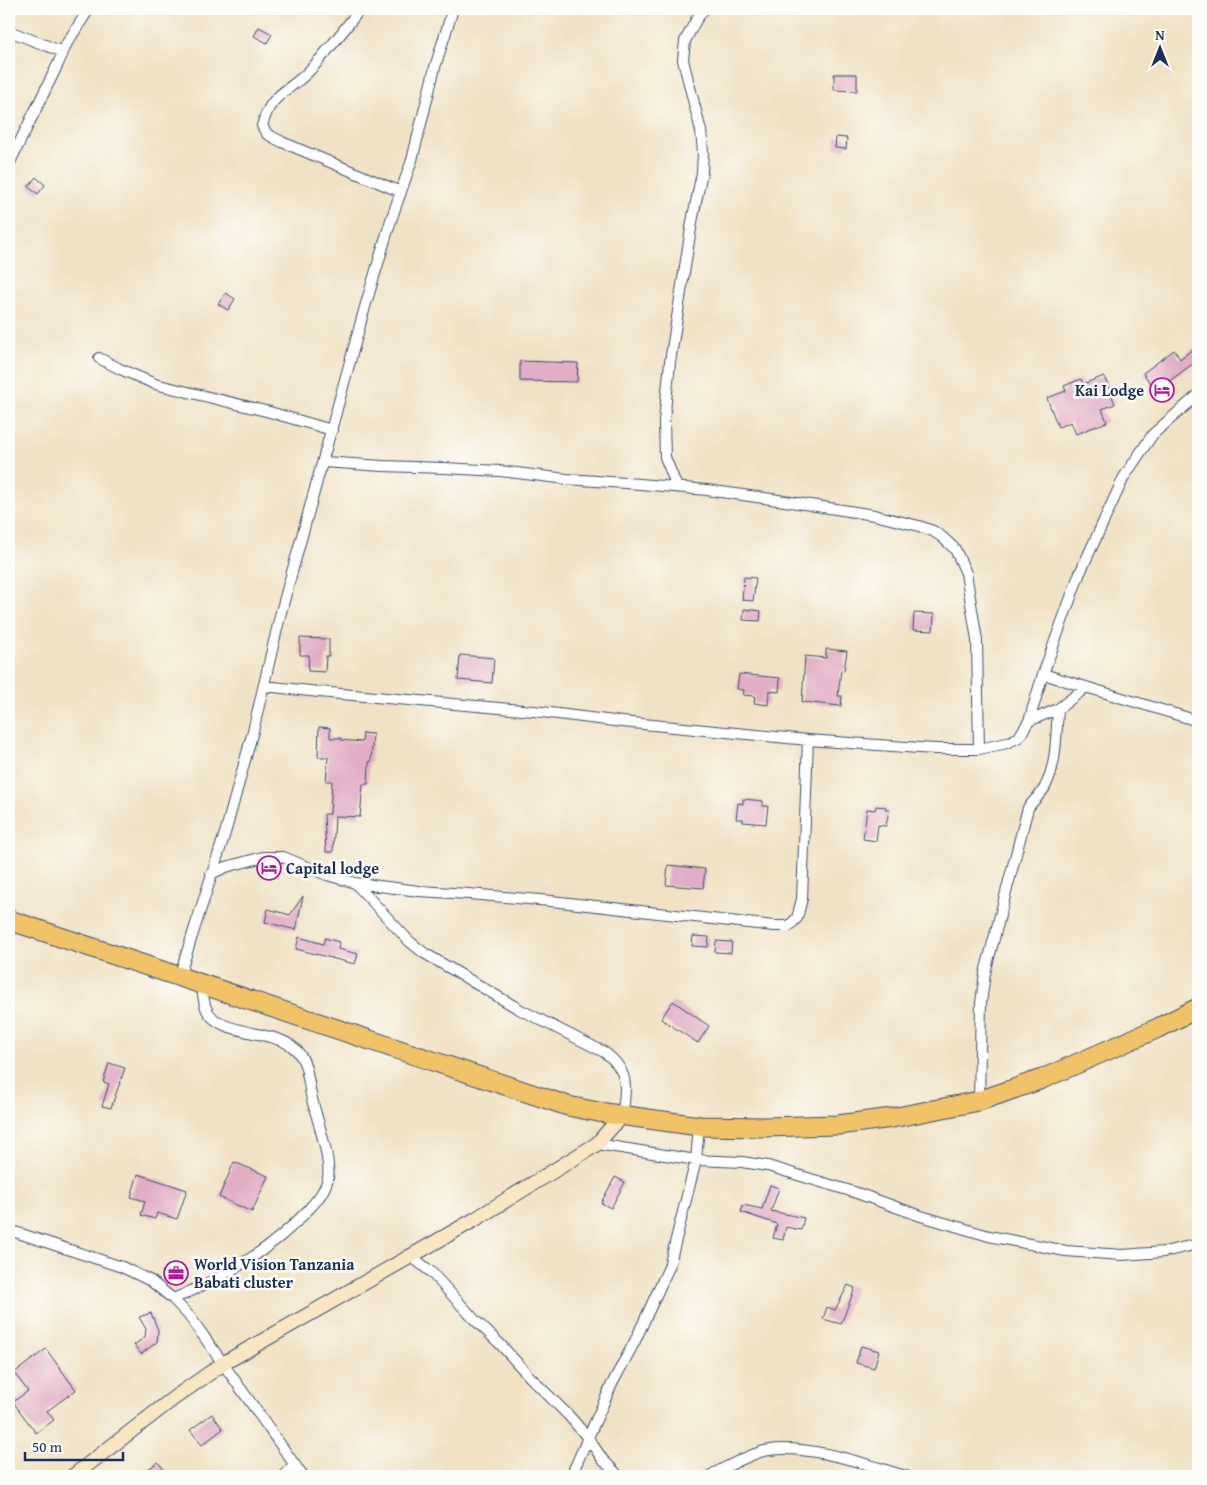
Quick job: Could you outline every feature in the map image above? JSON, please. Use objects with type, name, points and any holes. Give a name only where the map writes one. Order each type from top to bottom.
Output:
[{"type":"highway","points":[[9,920],[568,1106],[699,1126],[838,1125],[892,1118],[979,1101],[1042,1079],[1158,1028],[1198,1008]]},
{"type":"street","points":[[9,164],[67,43],[89,9]]},
{"type":"street","points":[[360,9],[329,50],[303,78],[276,98],[266,113],[262,126],[266,134],[282,142],[401,192]]},
{"type":"street","points":[[179,978],[226,830],[264,686],[281,612],[332,430],[364,306],[412,160],[435,67],[453,9]]},
{"type":"street","points":[[677,487],[665,457],[664,420],[670,362],[692,222],[702,172],[703,152],[701,130],[683,60],[685,40],[704,9]]},
{"type":"street","points":[[9,31],[63,52]]},
{"type":"street","points":[[99,358],[155,384],[266,411],[332,430]]},
{"type":"street","points":[[264,686],[534,711],[622,722],[808,740],[934,749],[979,749],[1007,743],[1019,737],[1029,721],[1043,674],[1079,575],[1124,477],[1152,434],[1198,394]]},
{"type":"street","points":[[323,462],[500,471],[567,479],[677,487],[874,515],[933,531],[955,549],[966,573],[977,640],[979,749]]},
{"type":"street","points":[[1043,674],[1194,720]]},
{"type":"street","points":[[1029,721],[1058,710],[1085,688]]},
{"type":"street","points":[[979,1101],[981,1003],[985,973],[1028,808],[1045,788],[1050,772],[1054,757],[1058,710]]},
{"type":"street","points":[[211,874],[226,867],[263,857],[277,856],[327,875],[355,883],[418,891],[551,901],[774,926],[789,926],[798,918],[802,899],[808,740]]},
{"type":"street","points":[[73,1476],[174,1398],[224,1363],[474,1220],[597,1144],[622,1115],[626,1094],[625,1083],[621,1070],[615,1060],[604,1052],[506,1002],[424,954],[409,941],[355,883]]},
{"type":"street","points":[[173,1298],[212,1281],[265,1249],[296,1224],[323,1194],[328,1177],[327,1155],[312,1100],[308,1073],[298,1053],[290,1045],[273,1038],[222,1024],[212,1018],[203,1000],[202,985]]},
{"type":"street","points":[[571,1476],[612,1384],[635,1341],[669,1267],[696,1160],[699,1126]]},
{"type":"street","points":[[597,1144],[696,1160],[742,1162],[768,1166],[989,1236],[1066,1251],[1122,1255],[1164,1252],[1198,1244]]},
{"type":"street","points":[[9,1230],[122,1267],[151,1281],[173,1298],[190,1317],[224,1363],[294,1465],[304,1476]]},
{"type":"street","points":[[411,1256],[431,1272],[570,1417],[603,1460],[619,1476]]},
{"type":"street","points":[[709,1476],[757,1454],[767,1451],[792,1450],[852,1460],[906,1476]]},
{"type":"street","points":[[283,1476],[294,1465]]},
{"type":"path","points":[[1194,720],[1198,693]]},
{"type":"building","points":[[259,27],[272,34],[267,43],[254,36]]},
{"type":"building","points":[[834,74],[857,74],[857,91],[834,90]]},
{"type":"building","points":[[836,137],[847,138],[846,149],[835,148]]},
{"type":"building","points":[[36,177],[45,185],[38,194],[28,187]]},
{"type":"building","points":[[226,293],[235,299],[228,310],[218,304]]},
{"type":"building","points":[[1198,345],[1198,360],[1156,391],[1143,373],[1174,350],[1180,359]]},
{"type":"building","points":[[520,361],[578,363],[577,382],[520,381]]},
{"type":"building","points":[[1104,376],[1115,404],[1102,409],[1107,422],[1076,434],[1071,422],[1058,427],[1047,398],[1066,391],[1064,386],[1081,379],[1083,384]]},
{"type":"building","points":[[744,577],[756,578],[753,601],[742,600]]},
{"type":"building","points":[[744,609],[761,611],[760,621],[743,620]]},
{"type":"building","points":[[914,613],[934,614],[933,631],[913,630]]},
{"type":"building","points":[[300,638],[329,639],[329,656],[326,656],[325,672],[308,671],[309,655],[300,655]]},
{"type":"building","points":[[826,649],[847,651],[844,671],[841,670],[838,696],[842,696],[841,706],[802,702],[805,656],[826,658]]},
{"type":"building","points":[[460,655],[494,658],[492,683],[458,680]]},
{"type":"building","points":[[739,674],[780,678],[779,692],[769,691],[768,705],[754,703],[755,696],[743,695],[744,690],[737,689]]},
{"type":"building","points":[[319,727],[330,728],[330,738],[341,738],[341,740],[362,742],[363,733],[373,734],[368,784],[363,784],[360,817],[335,816],[333,852],[326,852],[324,814],[330,814],[332,781],[326,781],[328,757],[318,757]]},
{"type":"building","points":[[743,799],[763,801],[763,806],[768,806],[766,824],[743,822],[743,819],[736,819],[738,803],[743,804]]},
{"type":"building","points":[[876,806],[886,807],[886,810],[889,810],[886,826],[878,825],[876,841],[863,839],[867,809],[875,810]]},
{"type":"building","points":[[668,865],[705,869],[703,888],[666,885]]},
{"type":"building","points":[[303,896],[296,930],[265,922],[268,909],[290,915]]},
{"type":"building","points":[[693,936],[709,937],[708,947],[692,946]]},
{"type":"building","points":[[299,937],[323,944],[325,938],[339,942],[338,949],[358,954],[355,964],[296,949]]},
{"type":"building","points":[[716,941],[732,942],[731,953],[715,952]]},
{"type":"building","points":[[673,1001],[709,1026],[698,1043],[661,1019]]},
{"type":"building","points":[[109,1063],[125,1068],[111,1108],[102,1106],[109,1084],[103,1082]]},
{"type":"building","points":[[234,1162],[268,1176],[252,1212],[219,1197]]},
{"type":"building","points":[[138,1174],[187,1190],[177,1219],[157,1213],[155,1219],[141,1215],[145,1201],[131,1197]]},
{"type":"building","points":[[615,1177],[625,1182],[611,1208],[601,1203]]},
{"type":"building","points":[[770,1185],[779,1188],[771,1211],[804,1218],[801,1230],[786,1227],[783,1240],[773,1238],[777,1224],[741,1212],[743,1205],[762,1209]]},
{"type":"building","points":[[848,1285],[855,1288],[841,1324],[823,1319],[827,1307],[835,1310]]},
{"type":"building","points":[[151,1313],[158,1330],[157,1342],[141,1354],[134,1345],[145,1337],[146,1329],[139,1317]]},
{"type":"building","points":[[861,1346],[879,1351],[874,1368],[856,1363]]},
{"type":"building","points":[[46,1349],[76,1390],[47,1411],[54,1420],[36,1433],[13,1402],[28,1391],[14,1373]]},
{"type":"building","points":[[212,1414],[223,1429],[202,1445],[190,1430]]},
{"type":"building","points":[[158,1462],[169,1476],[139,1476]]},
{"type":"place","name":"Kai Lodge","points":[[1162,390]]},
{"type":"place","name":"Capital lodge","points":[[269,868]]},
{"type":"place","name":"World Vision Tanzania Babati cluster","points":[[176,1273]]}]
